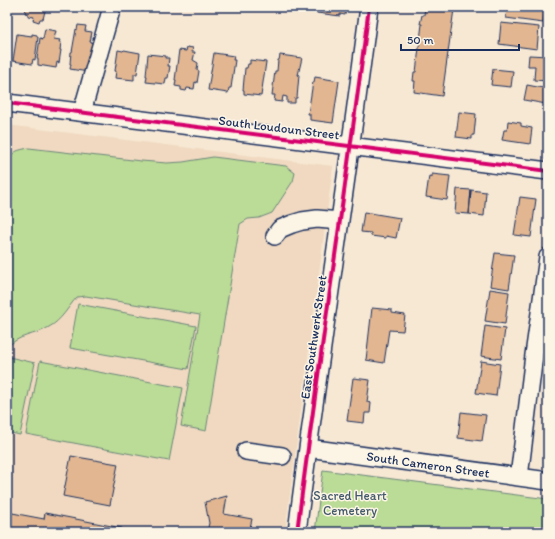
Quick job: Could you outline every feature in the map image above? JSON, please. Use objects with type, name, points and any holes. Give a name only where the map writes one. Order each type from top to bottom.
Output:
[{"type":"street","points":[[82,112],[112,7]]},
{"type":"street","name":"East Southwerk Street","points":[[297,532],[369,7]]},
{"type":"street","name":"South Loudoun Street","points":[[7,103],[548,171]]},
{"type":"street","points":[[275,236],[280,229],[302,221],[317,219],[340,221]]},
{"type":"street","points":[[519,477],[548,257]]},
{"type":"street","name":"South Cameron Street","points":[[308,448],[548,481]]},
{"type":"street","points":[[246,451],[282,456]]},
{"type":"shaded area","points":[[7,125],[333,166],[285,532],[7,532]]},
{"type":"green space","points":[[29,148],[167,163],[213,157],[286,166],[295,173],[293,181],[272,213],[259,218],[248,219],[240,224],[206,431],[181,426],[200,315],[86,296],[77,297],[54,324],[44,330],[16,340],[7,348],[7,167],[10,158],[14,153]]},
{"type":"green space","points":[[78,304],[196,326],[188,369],[70,348]]},
{"type":"green space","points":[[9,357],[35,363],[20,435],[7,432],[7,369]]},
{"type":"green space","points":[[40,361],[183,388],[169,461],[26,434]]},
{"type":"green space","name":"Sacred Heart Cemetery","points":[[323,470],[548,499],[548,532],[315,532]]},
{"type":"building","points":[[26,7],[46,7],[43,19],[40,19],[39,22],[33,20],[34,17],[28,16],[28,14],[25,13]]},
{"type":"building","points":[[317,7],[346,7],[345,15],[340,14],[340,16],[317,13]]},
{"type":"building","points":[[425,7],[454,9],[442,96],[414,92],[414,72],[416,72],[422,24],[420,24],[422,15],[424,15]]},
{"type":"building","points":[[507,7],[525,7],[545,10],[543,23],[506,18]]},
{"type":"building","points":[[501,23],[539,27],[537,49],[499,44]]},
{"type":"building","points":[[78,25],[86,26],[85,31],[92,32],[90,42],[94,43],[88,72],[70,69],[71,52]]},
{"type":"building","points":[[45,29],[56,31],[54,39],[60,40],[59,42],[61,42],[59,63],[57,62],[56,68],[38,65],[37,59],[40,38],[43,39]]},
{"type":"building","points":[[17,34],[32,36],[32,34],[37,35],[38,37],[35,60],[33,59],[32,64],[13,61]]},
{"type":"building","points":[[187,47],[193,48],[192,52],[195,52],[193,60],[198,63],[197,70],[199,71],[197,83],[195,82],[194,89],[187,88],[186,91],[181,90],[181,87],[175,86],[175,80],[179,50],[186,51]]},
{"type":"building","points":[[118,50],[140,53],[137,74],[134,74],[134,80],[115,78]]},
{"type":"building","points":[[214,53],[234,56],[233,60],[235,60],[231,88],[229,88],[228,93],[208,90]]},
{"type":"building","points":[[148,54],[166,56],[166,58],[169,58],[168,66],[170,66],[168,78],[166,78],[165,84],[146,82]]},
{"type":"building","points":[[280,55],[302,58],[298,75],[297,98],[295,98],[295,103],[287,103],[287,97],[283,96],[282,102],[274,101],[275,95],[272,95],[275,71],[277,71]]},
{"type":"building","points":[[529,55],[548,56],[548,81],[534,80],[535,66],[528,66]]},
{"type":"building","points":[[250,60],[266,62],[261,96],[244,94],[245,68],[247,68],[248,64],[250,64]]},
{"type":"building","points":[[493,69],[513,71],[511,87],[491,85]]},
{"type":"building","points":[[315,77],[339,81],[333,123],[310,120],[310,114],[308,114]]},
{"type":"building","points":[[527,85],[548,89],[546,104],[524,100]]},
{"type":"building","points":[[459,112],[476,114],[474,135],[472,135],[472,139],[456,137]]},
{"type":"building","points":[[508,121],[521,123],[521,126],[532,128],[530,144],[502,140],[504,130],[507,130]]},
{"type":"building","points":[[432,174],[450,176],[447,200],[426,197],[429,176],[432,177]]},
{"type":"building","points":[[457,189],[471,190],[469,214],[455,213]]},
{"type":"building","points":[[471,190],[486,192],[484,216],[469,214]]},
{"type":"building","points":[[520,197],[536,199],[531,237],[514,235]]},
{"type":"building","points":[[364,212],[400,218],[396,238],[371,236],[371,233],[361,232]]},
{"type":"building","points":[[495,253],[514,255],[509,289],[490,286]]},
{"type":"building","points":[[490,289],[509,292],[505,324],[485,321]]},
{"type":"building","points":[[372,308],[392,310],[392,313],[405,315],[403,331],[389,330],[384,363],[366,360]]},
{"type":"building","points":[[485,326],[505,329],[501,359],[481,356]]},
{"type":"building","points":[[481,361],[500,364],[496,396],[476,393]]},
{"type":"building","points":[[353,378],[370,380],[367,402],[371,403],[370,413],[365,413],[364,423],[347,421]]},
{"type":"building","points":[[461,412],[486,415],[482,441],[458,438]]},
{"type":"building","points":[[71,456],[118,464],[110,505],[63,496]]},
{"type":"building","points":[[227,496],[224,514],[252,519],[249,532],[207,532],[209,523],[205,502]]},
{"type":"building","points":[[7,512],[44,519],[45,513],[122,528],[121,532],[7,532]]},
{"type":"cycle path","points":[[297,532],[369,7]]},
{"type":"cycle path","points":[[7,103],[548,171]]}]
